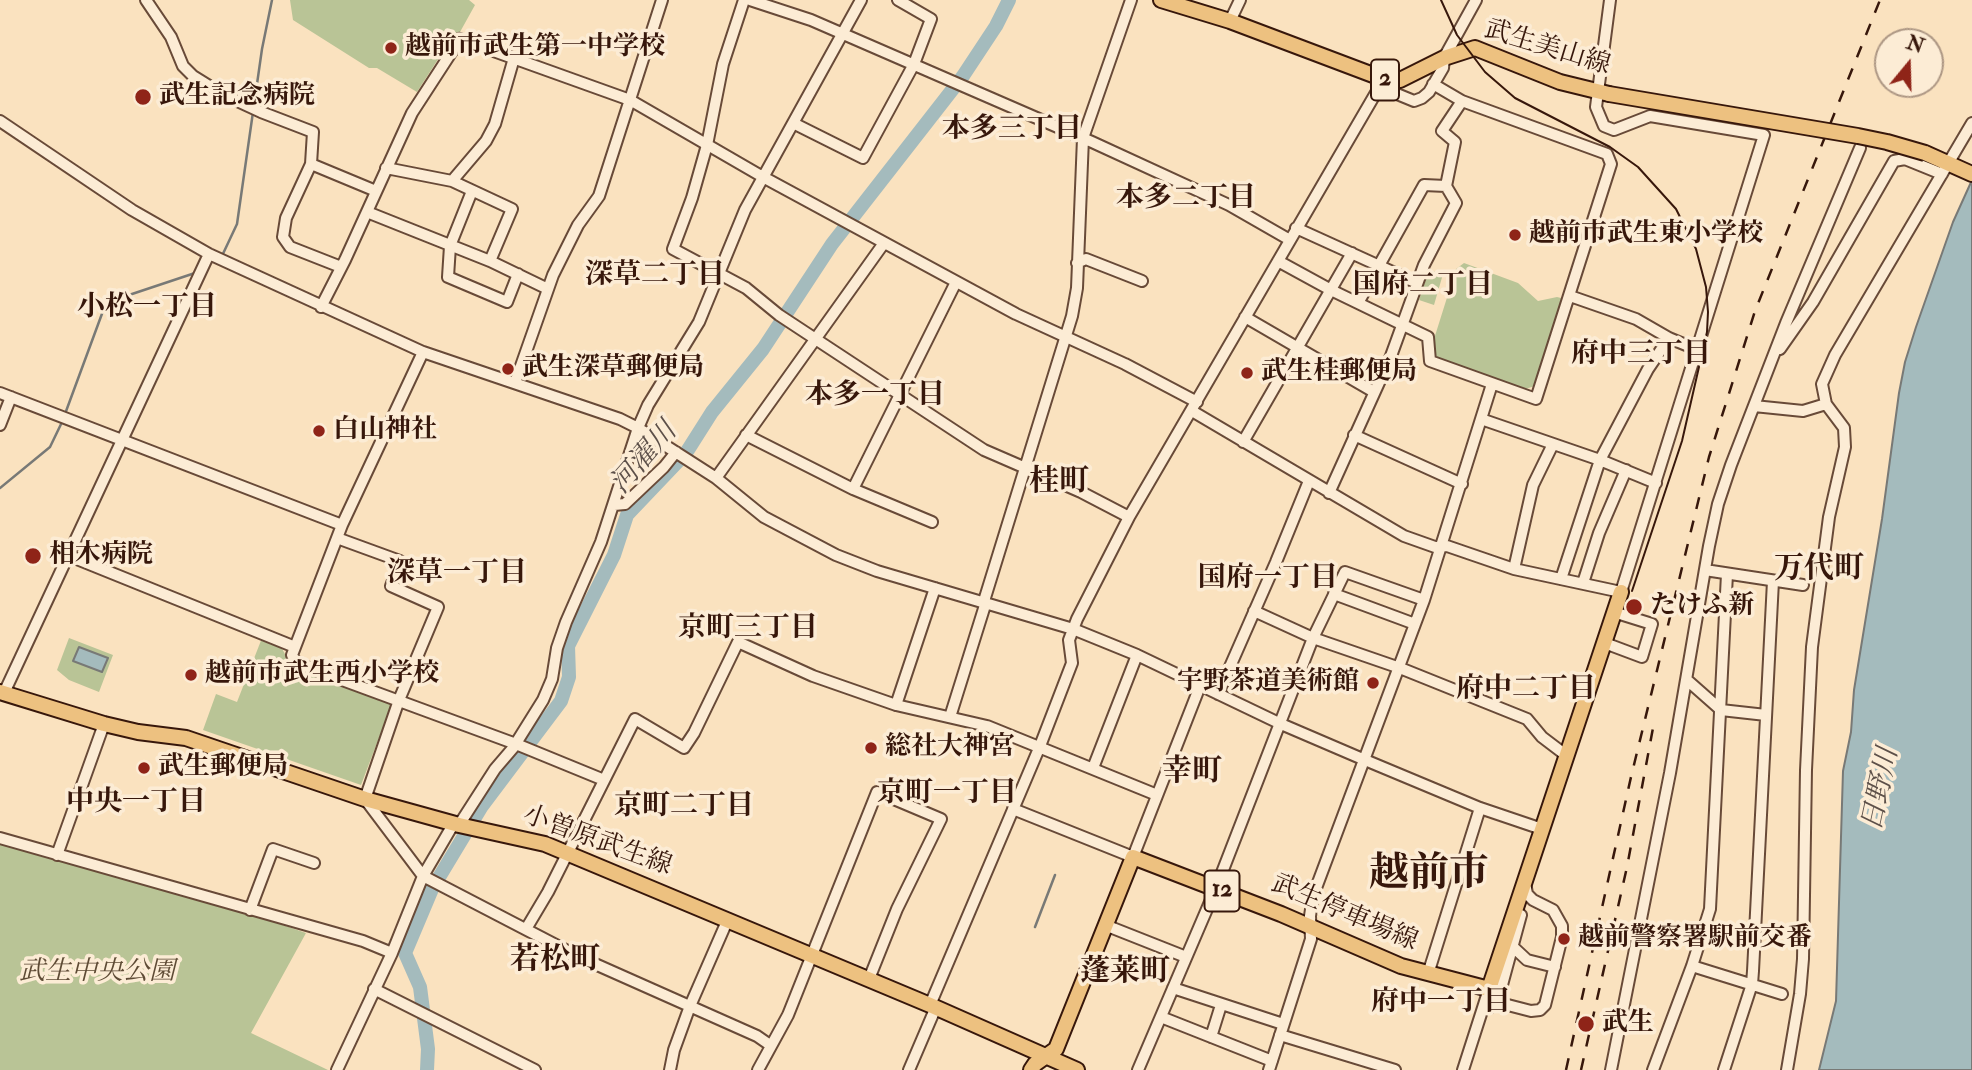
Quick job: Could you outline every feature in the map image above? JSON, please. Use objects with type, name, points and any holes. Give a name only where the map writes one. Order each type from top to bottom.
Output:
[{"type":"main road","name":"2","points":[[1161,0],[1230,21],[1382,83]]},
{"type":"main road","name":"武生美山線","points":[[1382,83],[1400,80],[1444,58],[1475,48],[1529,71],[1603,93],[1887,142],[1925,153],[1955,170]]},
{"type":"main road","points":[[1498,983],[1542,829],[1621,592]]},
{"type":"main road","name":"小曽原武生線","points":[[2,693],[104,724],[138,732],[186,738],[365,799],[461,825],[526,838],[727,919],[1077,1070]]},
{"type":"main road","points":[[1031,1070],[1056,1049],[1133,857]]},
{"type":"main road","name":"武生停車場線","points":[[1133,857],[1216,888],[1401,966],[1428,974],[1498,983]]},
{"type":"street","points":[[145,0],[171,37],[187,71],[198,81],[261,112],[313,132],[311,164],[286,218],[283,237],[290,247],[341,267]]},
{"type":"street","points":[[515,383],[548,289],[578,225],[599,196],[662,0]]},
{"type":"street","points":[[744,0],[723,64],[707,145],[692,198],[673,248],[746,288],[779,315],[984,450],[1081,492],[1129,517]]},
{"type":"street","points":[[750,0],[795,14],[1083,138],[1229,205],[1290,240]]},
{"type":"street","points":[[337,1070],[423,876],[461,825],[495,769],[516,744],[543,700],[552,679],[557,648],[566,622],[601,542],[648,405],[699,323],[745,209],[861,0]]},
{"type":"street","points":[[793,123],[863,158],[914,64],[931,19],[898,0]]},
{"type":"street","points":[[950,717],[1076,297],[1083,138],[1131,0]]},
{"type":"street","points":[[1230,21],[1240,0]]},
{"type":"street","points":[[909,1070],[1072,663],[1069,640],[1073,629],[1129,517],[1382,83],[1414,101],[1422,98],[1443,68],[1444,58],[1476,0]]},
{"type":"street","points":[[321,307],[412,113],[460,39],[630,100],[763,177],[1036,325],[1125,364],[1244,442],[1404,536],[1435,547],[1443,545],[1514,569],[1621,592],[1765,135],[1650,117],[1614,130],[1604,126],[1596,111],[1603,93],[1610,0]]},
{"type":"street","points":[[1464,24],[1468,40],[1475,48]]},
{"type":"street","points":[[452,181],[486,141],[495,124],[514,58]]},
{"type":"street","points":[[1278,261],[1428,337],[1430,361],[1536,399],[1611,164],[1607,154],[1462,102],[1433,84]]},
{"type":"street","points":[[1329,493],[1403,326],[1424,265],[1456,203],[1446,186],[1455,142],[1442,131],[1462,102]]},
{"type":"street","points":[[0,121],[132,211],[209,254],[423,352],[620,419],[638,428],[716,478],[764,517],[802,539],[857,564],[1073,629],[1137,655],[1281,724],[1365,760],[1542,829]]},
{"type":"street","points":[[1787,1070],[1800,994],[1812,648],[1829,517],[1845,447],[1844,428],[1826,404],[1822,384],[1828,369],[1955,170],[1972,123]]},
{"type":"street","points":[[1611,1070],[1687,680],[1718,504],[1831,206],[1860,148]]},
{"type":"street","points":[[1777,349],[1781,350],[1816,296],[1894,161],[1905,159],[1955,170]]},
{"type":"street","points":[[311,164],[376,191]]},
{"type":"street","points":[[387,168],[452,181],[512,209],[490,261]]},
{"type":"street","points":[[1357,303],[1424,186],[1446,186]]},
{"type":"street","points":[[472,191],[450,246],[448,277],[507,302],[518,274]]},
{"type":"street","points":[[367,212],[490,261],[548,289]]},
{"type":"street","points":[[1296,228],[1417,283]]},
{"type":"street","points":[[716,478],[884,243]]},
{"type":"street","points":[[1244,442],[1352,253]]},
{"type":"street","points":[[2,693],[209,254]]},
{"type":"street","points":[[1077,263],[1086,259],[1142,281]]},
{"type":"street","points":[[853,489],[956,282]]},
{"type":"street","points":[[1570,296],[1636,319],[1669,338],[1698,349]]},
{"type":"street","points":[[1245,317],[1374,392]]},
{"type":"street","points":[[1561,579],[1600,460],[1648,369],[1669,338]]},
{"type":"street","points":[[423,352],[342,525],[292,655],[296,663],[516,744],[604,780]]},
{"type":"street","points":[[1161,1017],[1271,1065],[1311,942],[1313,896],[1424,600],[1492,384]]},
{"type":"street","points":[[0,425],[5,395],[342,525]]},
{"type":"street","points":[[1754,407],[1803,411],[1826,404]]},
{"type":"street","points":[[1481,419],[1600,460],[1656,483]]},
{"type":"street","points":[[746,435],[853,489],[932,522]]},
{"type":"street","points":[[1354,435],[1462,484]]},
{"type":"street","points":[[1514,569],[1532,485],[1553,444]]},
{"type":"street","points":[[614,505],[625,504],[676,452]]},
{"type":"street","points":[[1583,583],[1599,533],[1626,470]]},
{"type":"street","points":[[1218,694],[1309,481]]},
{"type":"street","points":[[337,538],[400,561],[391,586],[438,607],[399,700],[365,799],[423,876],[576,956],[757,1035],[770,1045]]},
{"type":"street","points":[[68,555],[295,647]]},
{"type":"street","points":[[1705,570],[1803,585]]},
{"type":"street","points":[[1138,1070],[1216,888],[1313,638],[1345,572],[1424,600]]},
{"type":"street","points":[[1653,1070],[1710,909],[1727,574]]},
{"type":"street","points":[[1724,1070],[1752,984],[1773,580]]},
{"type":"street","points":[[896,705],[935,588]]},
{"type":"street","points":[[1334,594],[1415,624]]},
{"type":"street","points":[[1254,611],[1313,638],[1400,668],[1527,719],[1542,737],[1567,756]]},
{"type":"street","points":[[1610,645],[1642,657],[1651,624],[1620,614]]},
{"type":"street","points":[[526,929],[635,719],[684,748],[738,642],[824,680],[896,705],[987,726],[1157,795]]},
{"type":"street","points":[[1093,768],[1137,655]]},
{"type":"street","points":[[1687,680],[1721,710],[1766,715]]},
{"type":"street","points":[[1013,809],[1133,857],[1200,686]]},
{"type":"street","points":[[57,855],[104,724]]},
{"type":"street","points":[[758,1070],[788,1014],[877,792],[941,819],[898,909],[869,979]]},
{"type":"street","points":[[1428,974],[1480,807]]},
{"type":"street","points":[[0,838],[363,941],[391,953]]},
{"type":"street","points":[[250,910],[273,849],[314,863]]},
{"type":"street","points":[[1489,1008],[1496,1003],[1531,1012],[1543,1011],[1545,1005],[1562,937],[1561,922],[1553,910],[1533,900],[1527,894],[1526,888]]},
{"type":"street","points":[[1463,1070],[1498,983],[1521,915]]},
{"type":"street","points":[[670,1070],[674,1050],[690,1006],[727,919]]},
{"type":"street","points":[[1105,925],[1186,957]]},
{"type":"street","points":[[1511,946],[1528,960],[1555,968]]},
{"type":"street","points":[[1498,983],[1508,970],[1528,960]]},
{"type":"street","points":[[1692,966],[1782,994]]},
{"type":"street","points":[[1173,988],[1395,1070]]},
{"type":"street","points":[[374,989],[535,1070]]},
{"type":"street","points":[[1211,1037],[1221,1006]]},
{"type":"green space","name":"越前市武生第一中学校","points":[[290,0],[469,0],[475,5],[460,32],[442,53],[417,92],[377,68],[369,68],[293,20]]},
{"type":"green space","points":[[1464,263],[1518,283],[1538,301],[1561,298],[1563,302],[1535,386],[1522,390],[1435,358],[1434,339],[1456,269]]},
{"type":"green space","points":[[1429,270],[1443,274],[1434,305],[1419,300]]},
{"type":"green space","points":[[69,638],[113,655],[99,692],[69,680],[57,670]]},
{"type":"green space","points":[[262,638],[280,645],[291,665],[389,701],[391,706],[361,785],[203,730],[216,694],[237,702]]},
{"type":"green space","name":"武生中央公園","points":[[0,844],[251,914],[306,933],[251,1033],[328,1070],[0,1070]]},
{"type":"water","name":"日野川","points":[[1972,180],[1972,1070],[1819,1070],[1836,1001],[1843,771],[1851,732],[1854,690],[1899,393],[1916,327],[1953,222]]},
{"type":"water","points":[[79,647],[108,658],[102,672],[73,661]]},
{"type":"waterway","points":[[254,105],[272,0]]},
{"type":"waterway","name":"河濯川","points":[[427,1070],[428,1049],[420,987],[405,953],[432,889],[482,806],[561,701],[569,677],[568,646],[614,555],[627,515],[686,453],[712,412],[763,349],[832,244],[963,76],[996,26],[1009,0]]},
{"type":"waterway","points":[[221,258],[237,224],[253,112]]},
{"type":"waterway","points":[[65,414],[103,311],[123,297],[195,273]]},
{"type":"waterway","points":[[0,488],[50,447],[63,420]]},
{"type":"waterway","points":[[1035,927],[1055,875]]},
{"type":"tram line","points":[[1441,0],[1457,35],[1485,72],[1515,98],[1610,147],[1638,167],[1676,209],[1696,249],[1706,287],[1707,332],[1682,441],[1632,591]]},
{"type":"railway","points":[[1566,1070],[1631,777],[1709,457],[1755,311],[1880,0]]},
{"type":"railway","points":[[1581,1070],[1627,867],[1653,728]]},
{"type":"place","name":"越前市武生第一中学校","points":[[391,48]]},
{"type":"place","name":"武生記念病院","points":[[143,97]]},
{"type":"place","name":"越前市武生東小学校","points":[[1515,235]]},
{"type":"place","name":"武生深草郵便局","points":[[508,369]]},
{"type":"place","name":"武生桂郵便局","points":[[1247,373]]},
{"type":"place","name":"白山神社","points":[[319,431]]},
{"type":"place","name":"相木病院","points":[[33,556]]},
{"type":"place","name":"たけふ新","points":[[1634,607]]},
{"type":"place","name":"越前市武生西小学校","points":[[191,675]]},
{"type":"place","name":"宇野茶道美術館","points":[[1373,683]]},
{"type":"place","name":"総社大神宮","points":[[871,748]]},
{"type":"place","name":"武生郵便局","points":[[144,768]]},
{"type":"place","name":"越前警察署駅前交番","points":[[1564,939]]},
{"type":"place","name":"武生","points":[[1586,1024]]},
{"type":"district","name":"本多三丁目","points":[[1012,131]]},
{"type":"district","name":"本多二丁目","points":[[1186,200]]},
{"type":"district","name":"深草二丁目","points":[[655,277]]},
{"type":"district","name":"国府二丁目","points":[[1423,287]]},
{"type":"district","name":"小松一丁目","points":[[147,309]]},
{"type":"district","name":"府中三丁目","points":[[1641,356]]},
{"type":"district","name":"本多一丁目","points":[[875,397]]},
{"type":"district","name":"桂町","points":[[1059,484]]},
{"type":"district","name":"万代町","points":[[1819,571]]},
{"type":"district","name":"深草一丁目","points":[[457,575]]},
{"type":"district","name":"国府一丁目","points":[[1268,580]]},
{"type":"district","name":"京町三丁目","points":[[748,630]]},
{"type":"district","name":"府中二丁目","points":[[1526,691]]},
{"type":"district","name":"幸町","points":[[1192,774]]},
{"type":"district","name":"京町一丁目","points":[[947,795]]},
{"type":"district","name":"中央一丁目","points":[[136,804]]},
{"type":"district","name":"京町二丁目","points":[[684,808]]},
{"type":"district","name":"越前市","points":[[1429,876]]},
{"type":"district","name":"若松町","points":[[555,962]]},
{"type":"district","name":"蓬莱町","points":[[1125,974]]},
{"type":"district","name":"府中一丁目","points":[[1441,1004]]}]
